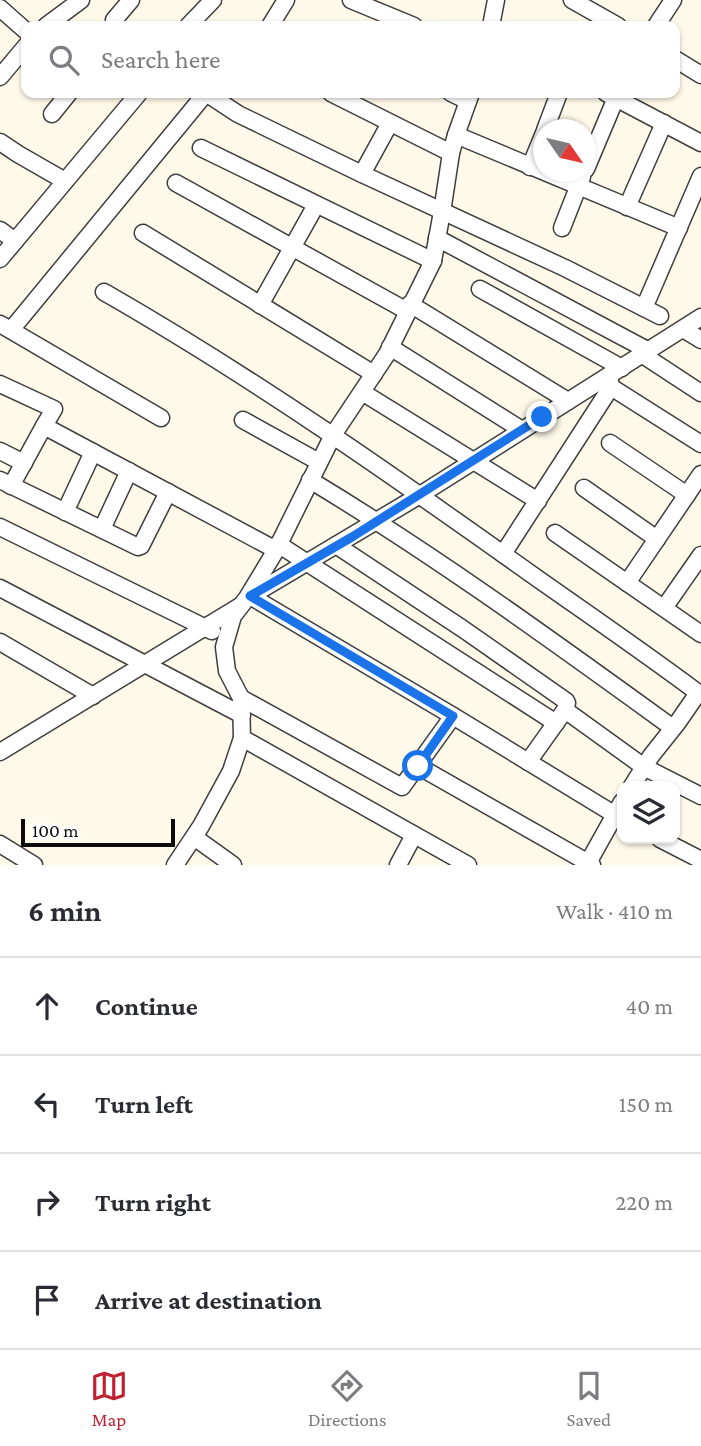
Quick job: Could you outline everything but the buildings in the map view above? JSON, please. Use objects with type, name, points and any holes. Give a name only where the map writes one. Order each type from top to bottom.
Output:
[{"type":"street","points":[[114,21],[131,0]]},
{"type":"street","points":[[193,21],[213,0]]},
{"type":"street","points":[[273,21],[286,0]]},
{"type":"street","points":[[351,0],[402,21]]},
{"type":"street","points":[[492,21],[496,0]]},
{"type":"street","points":[[572,0],[609,21]]},
{"type":"street","points":[[659,21],[673,0]]},
{"type":"street","points":[[52,21],[78,1]]},
{"type":"street","points":[[3,16],[21,29]]},
{"type":"street","points":[[0,77],[21,52]]},
{"type":"street","points":[[680,61],[699,68]]},
{"type":"street","points":[[0,87],[21,68]]},
{"type":"street","points":[[52,114],[65,98]]},
{"type":"street","points":[[0,259],[135,98]]},
{"type":"street","points":[[161,418],[6,327],[207,98]]},
{"type":"street","points":[[216,98],[238,114],[565,268],[660,316]]},
{"type":"street","points":[[341,98],[452,153]]},
{"type":"street","points":[[175,865],[194,837],[230,771],[242,738],[241,698],[227,671],[224,648],[233,617],[277,547],[333,435],[390,347],[433,261],[452,153],[469,98]]},
{"type":"street","points":[[549,119],[557,98]]},
{"type":"street","points":[[596,140],[612,98]]},
{"type":"street","points":[[620,98],[701,143]]},
{"type":"street","points":[[362,174],[390,123]]},
{"type":"street","points":[[627,207],[664,123]]},
{"type":"street","points":[[456,135],[533,168]]},
{"type":"street","points":[[0,142],[65,181]]},
{"type":"street","points":[[201,148],[433,261]]},
{"type":"street","points":[[530,167],[533,159]]},
{"type":"street","points":[[645,308],[701,176]]},
{"type":"street","points":[[562,228],[581,182]]},
{"type":"street","points":[[592,182],[627,207],[679,228]]},
{"type":"street","points":[[176,183],[409,307],[568,401]]},
{"type":"street","points":[[260,305],[316,205]]},
{"type":"street","points":[[0,230],[15,240]]},
{"type":"street","points":[[143,233],[374,374]]},
{"type":"street","points":[[437,238],[646,353],[701,393]]},
{"type":"street","points":[[480,289],[614,377],[701,444]]},
{"type":"street","points":[[104,292],[333,435],[699,694],[650,756],[635,781]]},
{"type":"street","points":[[0,752],[420,495],[568,401],[614,377],[701,317]]},
{"type":"street","points":[[683,329],[701,340]]},
{"type":"street","points":[[390,347],[522,430]]},
{"type":"street","points":[[503,554],[614,377]]},
{"type":"street","points":[[0,384],[54,409],[24,463],[6,483],[138,547],[141,546],[169,492]]},
{"type":"street","points":[[362,392],[538,500]]},
{"type":"street","points":[[243,421],[319,462]]},
{"type":"street","points":[[44,426],[307,563],[644,767],[701,796]]},
{"type":"street","points":[[610,443],[687,495]]},
{"type":"street","points":[[0,451],[24,463]]},
{"type":"street","points":[[65,512],[93,452]]},
{"type":"street","points":[[102,529],[128,471]]},
{"type":"street","points":[[627,583],[701,474]]},
{"type":"street","points":[[310,480],[475,587],[673,728]]},
{"type":"street","points":[[584,488],[657,538]]},
{"type":"street","points":[[0,527],[227,638]]},
{"type":"street","points":[[555,533],[701,634]]},
{"type":"street","points":[[337,545],[566,701],[560,717],[528,762]]},
{"type":"street","points":[[664,608],[701,555]]},
{"type":"street","points":[[0,588],[242,715]]},
{"type":"street","points":[[246,600],[617,810]]},
{"type":"street","points":[[0,642],[93,696]]},
{"type":"street","points":[[241,698],[402,787],[453,716]]},
{"type":"street","points":[[242,738],[468,865]]},
{"type":"street","points":[[418,766],[590,864],[617,817]]},
{"type":"street","points":[[398,865],[414,835]]},
{"type":"street","points":[[194,837],[233,865]]},
{"type":"street","points":[[0,844],[34,865]]},
{"type":"street","points":[[670,844],[701,860]]},
{"type":"route","points":[[418,766],[453,716],[250,596],[352,537],[542,417]]}]
